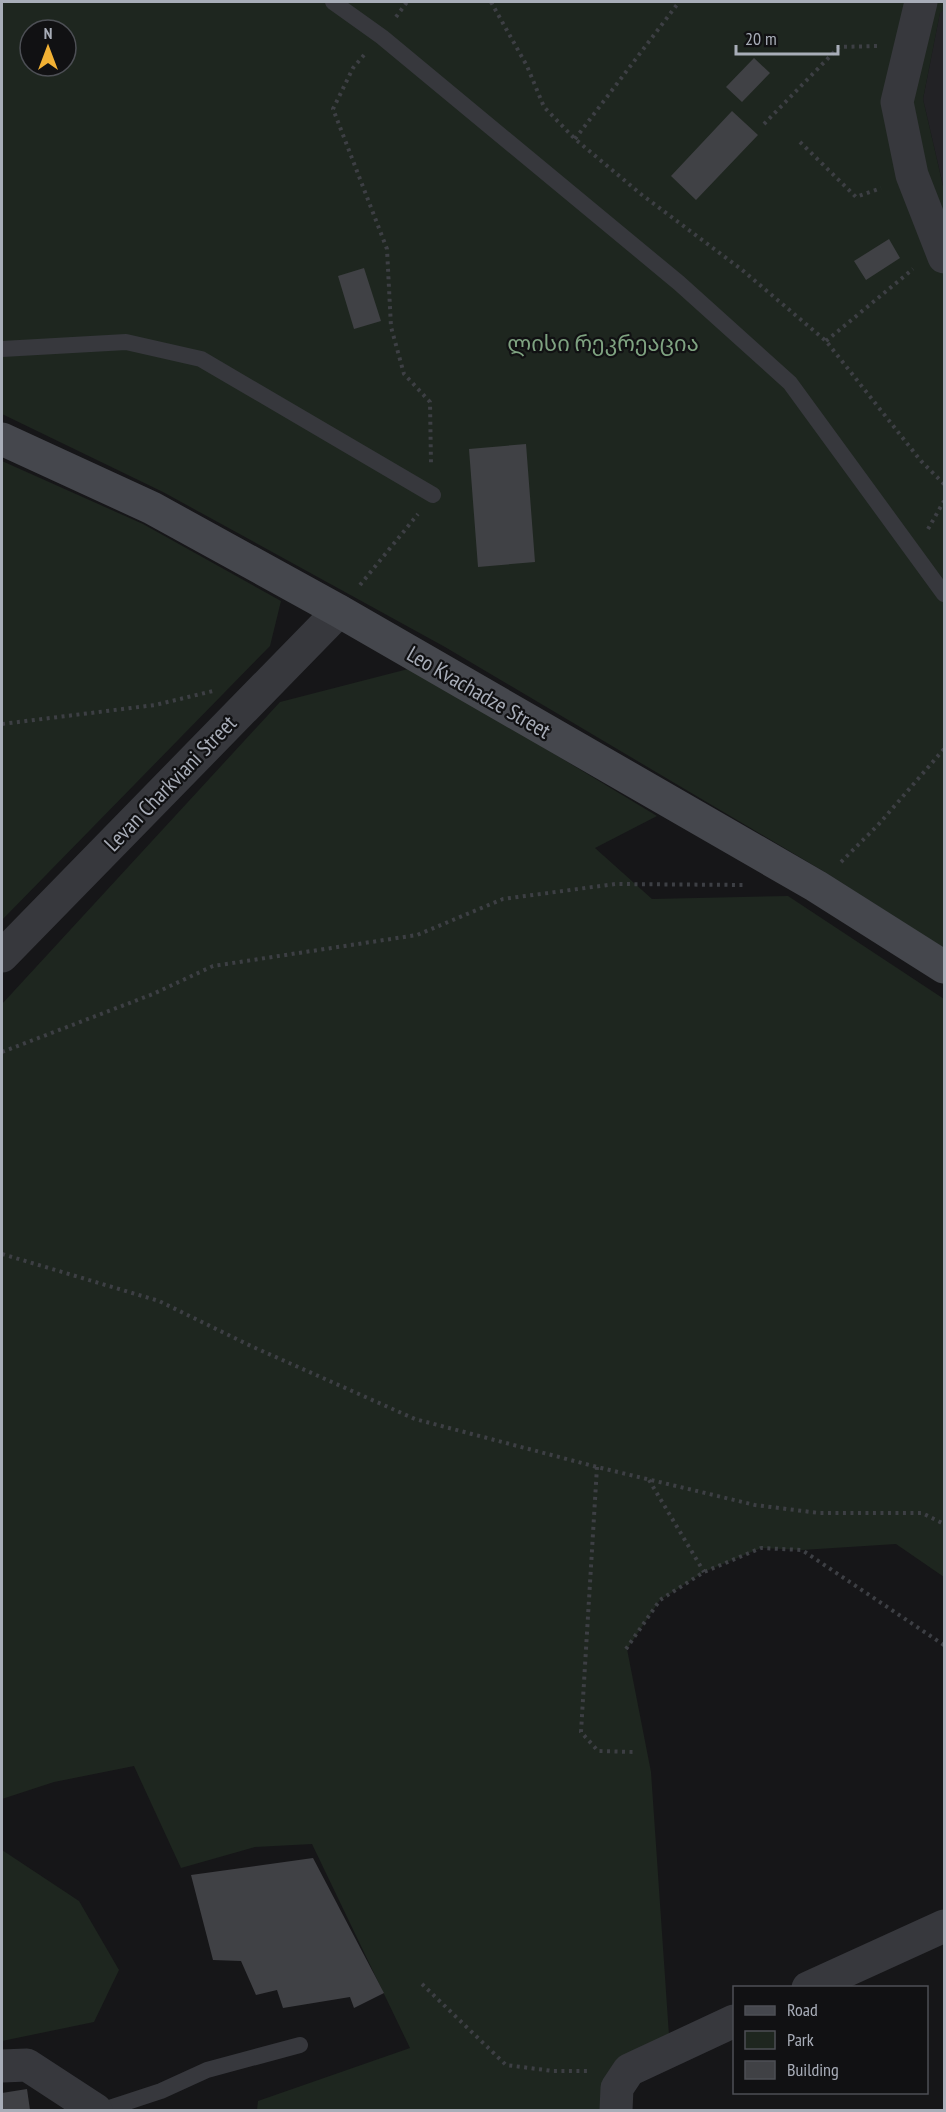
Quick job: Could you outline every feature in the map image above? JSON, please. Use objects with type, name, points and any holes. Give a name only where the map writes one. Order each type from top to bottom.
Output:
[{"type":"main road","name":"Leo Kvachadze Street","points":[[2,439],[152,508],[339,611],[816,886],[945,967]]},
{"type":"street","points":[[921,2],[897,102],[912,175],[942,252]]},
{"type":"street","name":"Levan Charkviani Street","points":[[2,956],[339,611]]},
{"type":"street","points":[[812,1986],[945,1926]]},
{"type":"street","points":[[616,2110],[617,2088],[629,2070],[733,2021]]},
{"type":"street","points":[[2,2066],[27,2065],[96,2110]]},
{"type":"lane","points":[[333,2],[382,37],[680,284],[790,383],[945,594]]},
{"type":"lane","points":[[2,349],[126,342],[201,359],[433,495]]},
{"type":"lane","points":[[103,2110],[161,2091],[207,2070],[300,2045]]},
{"type":"path","points":[[491,2],[527,66],[544,107],[575,139],[642,195],[741,269],[826,341],[921,461],[945,484]]},
{"type":"path","points":[[575,139],[679,2]]},
{"type":"path","points":[[764,124],[839,47],[910,47]]},
{"type":"path","points":[[339,611],[433,495],[430,459],[430,402],[404,374],[391,327],[387,249],[333,109],[353,68]]},
{"type":"path","points":[[800,142],[856,197],[912,175]]},
{"type":"path","points":[[826,341],[942,252]]},
{"type":"path","points":[[2,724],[155,705],[220,689]]},
{"type":"path","points":[[816,886],[878,825],[945,749]]},
{"type":"path","points":[[2,1052],[153,994],[213,966],[417,934],[503,899],[615,884],[756,886]]},
{"type":"path","points":[[2,1254],[159,1301],[251,1346],[415,1419],[648,1480],[755,1505],[819,1513],[922,1513],[945,1524]]},
{"type":"path","points":[[597,1467],[581,1732],[598,1751],[634,1752]]},
{"type":"path","points":[[648,1480],[704,1572]]},
{"type":"path","points":[[626,1649],[660,1600],[704,1572],[761,1548],[802,1550],[945,1644]]},
{"type":"path","points":[[422,1984],[506,2065],[553,2071],[629,2070]]},
{"type":"shaded area","points":[[944,10],[944,190],[923,99],[940,12]]},
{"type":"green space","name":"ლისი რეკრეაცია","points":[[2,2],[944,2],[923,99],[944,190],[944,948],[823,871],[445,647],[163,492],[2,414]]},
{"type":"green space","points":[[2,461],[143,524],[281,601],[270,646],[2,920]]},
{"type":"green space","points":[[412,668],[657,816],[595,848],[652,899],[788,896],[944,999],[944,1577],[896,1544],[802,1550],[761,1548],[704,1572],[660,1600],[627,1649],[651,1772],[670,2050],[629,2070],[616,2110],[257,2110],[258,2101],[410,2048],[312,1844],[255,1847],[181,1868],[134,1766],[54,1782],[2,1799],[2,1004],[280,702]]},
{"type":"green space","points":[[2,1850],[79,1901],[119,1970],[94,2022],[2,2041]]},
{"type":"building","points":[[754,58],[770,73],[742,102],[726,87]]},
{"type":"building","points":[[732,111],[758,135],[696,200],[671,176]]},
{"type":"building","points":[[889,239],[900,258],[866,280],[854,261]]},
{"type":"building","points":[[364,268],[381,321],[354,329],[338,276]]},
{"type":"building","points":[[526,444],[535,562],[478,567],[469,449]]},
{"type":"building","points":[[313,1858],[384,1993],[354,2008],[350,1997],[283,2008],[277,1990],[256,1995],[241,1961],[213,1960],[191,1875]]},
{"type":"building","points":[[27,2089],[30,2110],[2,2110],[2,2093]]}]
